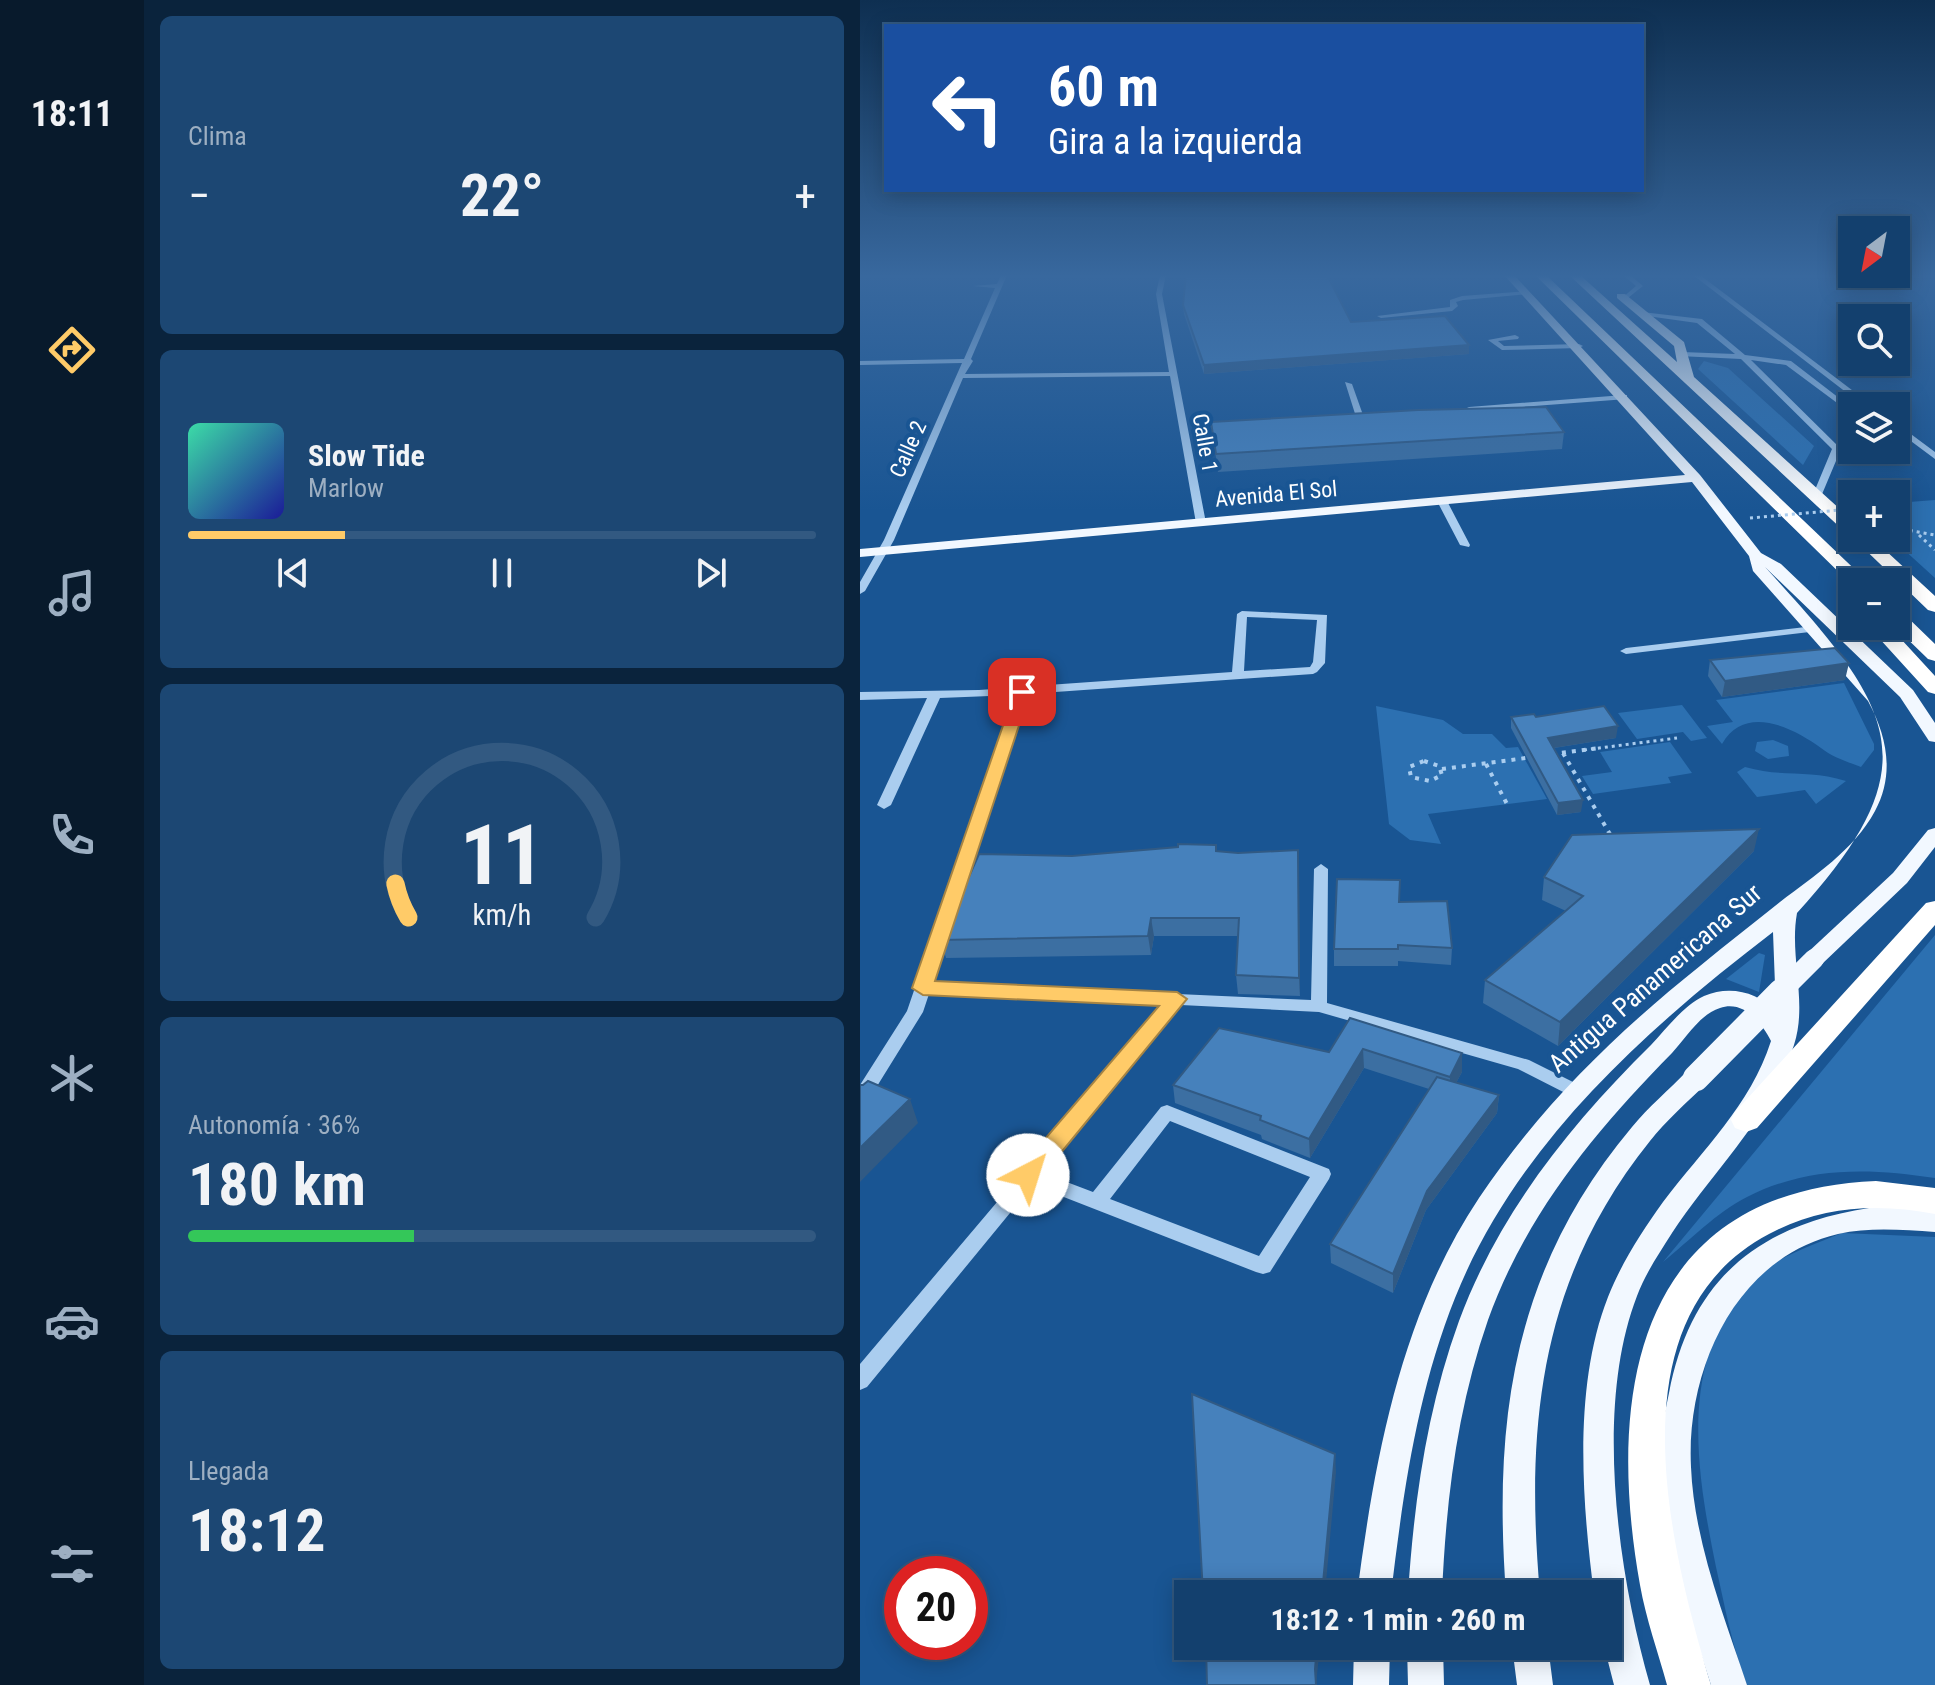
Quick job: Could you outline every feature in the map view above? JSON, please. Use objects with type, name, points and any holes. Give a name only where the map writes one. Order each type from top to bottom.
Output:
[{"type":"highway","points":[[1622,354],[1845,568]]},
{"type":"highway","points":[[1661,354],[1838,516]]},
{"type":"highway","points":[[1682,354],[1687,377]]},
{"type":"highway","points":[[1809,533],[1838,576]]},
{"type":"highway","points":[[1877,552],[1935,606]]},
{"type":"highway","points":[[1910,631],[1935,655]]},
{"type":"highway","points":[[1891,640],[1935,688]]},
{"type":"highway","points":[[1746,1120],[1935,909]]},
{"type":"highway","points":[[1689,1685],[1661,1586],[1645,1450],[1652,1378],[1672,1312],[1686,1287],[1721,1245],[1771,1215],[1812,1202],[1856,1195],[1935,1201]]},
{"type":"main road","name":"Antigua Panamericana Sur","points":[[1586,354],[1690,472],[1756,556],[1776,567],[1907,694],[1935,737]]},
{"type":"main road","name":"Avenida El Sol","points":[[860,542],[886,545],[1690,472]]},
{"type":"main road","name":"Avenida El Sol","points":[[1200,517],[1442,501],[1690,472]]},
{"type":"main road","name":"Avenida El Sol","points":[[860,553],[886,545]]},
{"type":"main road","name":"Antigua Panamericana Sur","points":[[1376,1580],[1389,1477],[1419,1358],[1454,1268],[1510,1174],[1575,1091],[1697,980],[1843,862],[1884,812],[1898,777],[1898,757],[1888,719],[1876,699],[1758,568],[1756,556]]},
{"type":"main road","points":[[1521,1580],[1516,1532],[1515,1460],[1523,1388],[1537,1329],[1558,1271],[1611,1174],[1641,1134],[1814,959],[1900,878],[1935,834]]},
{"type":"main road","points":[[1632,1685],[1622,1655],[1605,1555],[1601,1462],[1605,1376],[1619,1305],[1652,1241],[1681,1199],[1746,1120],[1783,1041],[1790,1015],[1783,944],[1788,907]]},
{"type":"main road","points":[[1426,1580],[1429,1503],[1457,1373],[1490,1280],[1543,1185],[1584,1129],[1704,1007],[1730,999],[1753,1004],[1774,1020],[1783,1041]]},
{"type":"main road","points":[[1729,1685],[1696,1580],[1674,1471],[1683,1387],[1700,1332],[1731,1283],[1769,1250],[1794,1236],[1836,1223],[1874,1217],[1935,1221]]},
{"type":"main road","points":[[1371,1685],[1372,1660]]},
{"type":"main road","points":[[1425,1660],[1426,1685]]},
{"type":"main road","points":[[1532,1660],[1535,1685]]},
{"type":"street","name":"Calle 2","points":[[860,591],[886,545],[972,354]]},
{"type":"street","name":"Calle 1","points":[[1171,354],[1200,517]]},
{"type":"street","points":[[1682,354],[1788,363],[1838,401]]},
{"type":"street","points":[[1739,354],[1837,449],[1817,497]]},
{"type":"street","points":[[1800,354],[1851,392]]},
{"type":"street","points":[[860,363],[969,361]]},
{"type":"street","points":[[1144,374],[1150,362]]},
{"type":"street","points":[[963,376],[1175,374]]},
{"type":"street","points":[[1348,384],[1360,418]]},
{"type":"street","points":[[1453,411],[1624,397]]},
{"type":"street","points":[[1344,419],[1391,415]]},
{"type":"street","points":[[1463,421],[1479,420]]},
{"type":"street","points":[[1351,427],[1383,425]]},
{"type":"street","points":[[1910,436],[1935,456]]},
{"type":"street","points":[[1924,447],[1935,446]]},
{"type":"street","points":[[1442,501],[1465,545]]},
{"type":"street","points":[[860,696],[1022,692],[1218,680],[1238,674],[1313,670],[1319,663],[1323,617],[1242,614],[1238,674]]},
{"type":"street","points":[[1626,651],[1814,629]]},
{"type":"street","points":[[860,1099],[915,1012],[1022,692]]},
{"type":"street","points":[[884,805],[935,695]]},
{"type":"street","points":[[1319,1006],[1321,869]]},
{"type":"street","points":[[923,988],[1319,1006],[1523,1064],[1575,1091]]},
{"type":"street","points":[[860,1380],[1177,999]]},
{"type":"street","points":[[1028,1175],[1263,1266],[1322,1174],[1167,1112],[1097,1201]]},
{"type":"path","points":[[1750,518],[1838,510]]},
{"type":"path","points":[[1910,531],[1935,535]]},
{"type":"path","points":[[1917,533],[1935,550]]},
{"type":"path","points":[[1550,755],[1677,738]]},
{"type":"path","points":[[1563,753],[1612,838]]},
{"type":"path","points":[[1442,769],[1442,775],[1430,781],[1414,779],[1408,770],[1413,764],[1424,761],[1442,769],[1526,758]]},
{"type":"path","points":[[1486,763],[1507,804]]},
{"type":"shaded area","points":[[1704,361],[1728,368],[1814,446],[1803,465],[1698,369]]},
{"type":"shaded area","points":[[1935,500],[1935,578],[1906,552],[1910,552],[1910,502]]},
{"type":"shaded area","points":[[1844,683],[1874,744],[1874,750],[1861,767],[1830,754],[1797,733],[1770,723],[1743,725],[1722,744],[1707,726],[1733,722],[1716,700]]},
{"type":"shaded area","points":[[1682,705],[1707,738],[1691,741],[1683,732],[1637,739],[1618,713]]},
{"type":"shaded area","points":[[1376,706],[1443,720],[1463,734],[1492,734],[1506,748],[1518,747],[1547,799],[1428,814],[1441,844],[1410,840],[1389,824]]},
{"type":"shaded area","points":[[1773,740],[1788,746],[1789,756],[1768,759],[1755,751],[1757,742]]},
{"type":"shaded area","points":[[1670,742],[1692,773],[1668,777],[1671,783],[1593,794],[1582,776],[1612,772],[1600,752]]},
{"type":"shaded area","points":[[1745,767],[1846,781],[1816,804],[1805,790],[1757,797],[1737,772]]},
{"type":"shaded area","points":[[1935,935],[1935,1178],[1886,1172],[1839,1172],[1770,1187],[1736,1203],[1663,1262]]},
{"type":"shaded area","points":[[1759,953],[1765,955],[1759,992],[1726,979]]},
{"type":"shaded area","points":[[1842,1233],[1935,1237],[1935,1685],[1747,1685],[1726,1612],[1703,1495],[1698,1421],[1702,1385],[1710,1350],[1724,1317],[1746,1286],[1778,1261]]},
{"type":"building","points":[[1200,354],[1355,354],[1204,365]]},
{"type":"building","points":[[1546,407],[1564,432],[1216,454],[1211,422],[1418,410]]},
{"type":"building","points":[[1835,648],[1849,663],[1725,681],[1710,660]]},
{"type":"building","points":[[1604,706],[1618,726],[1548,738],[1583,800],[1558,803],[1511,717],[1534,714],[1536,717]]},
{"type":"building","points":[[1759,829],[1560,1022],[1485,980],[1583,896],[1544,877],[1572,835]]},
{"type":"building","points":[[1178,844],[1216,845],[1216,851],[1238,853],[1298,850],[1299,978],[1236,975],[1239,918],[1151,918],[1148,936],[941,940],[979,854],[1072,856],[1178,847]]},
{"type":"building","points":[[1337,879],[1400,880],[1399,902],[1447,901],[1452,948],[1398,945],[1398,949],[1334,949]]},
{"type":"building","points":[[1350,1018],[1462,1053],[1450,1077],[1363,1049],[1309,1139],[1260,1120],[1261,1116],[1173,1085],[1219,1028],[1329,1052]]},
{"type":"building","points":[[1437,1077],[1499,1095],[1427,1191],[1393,1274],[1330,1244]]},
{"type":"building","points":[[868,1081],[910,1099],[860,1148],[860,1085]]},
{"type":"building","points":[[1192,1394],[1335,1454],[1323,1580],[1202,1580]]},
{"type":"building","points":[[1206,1660],[1316,1660],[1316,1685],[1207,1685]]},
{"type":"route","points":[[1022,692],[923,988],[1177,999],[1028,1175]]}]
